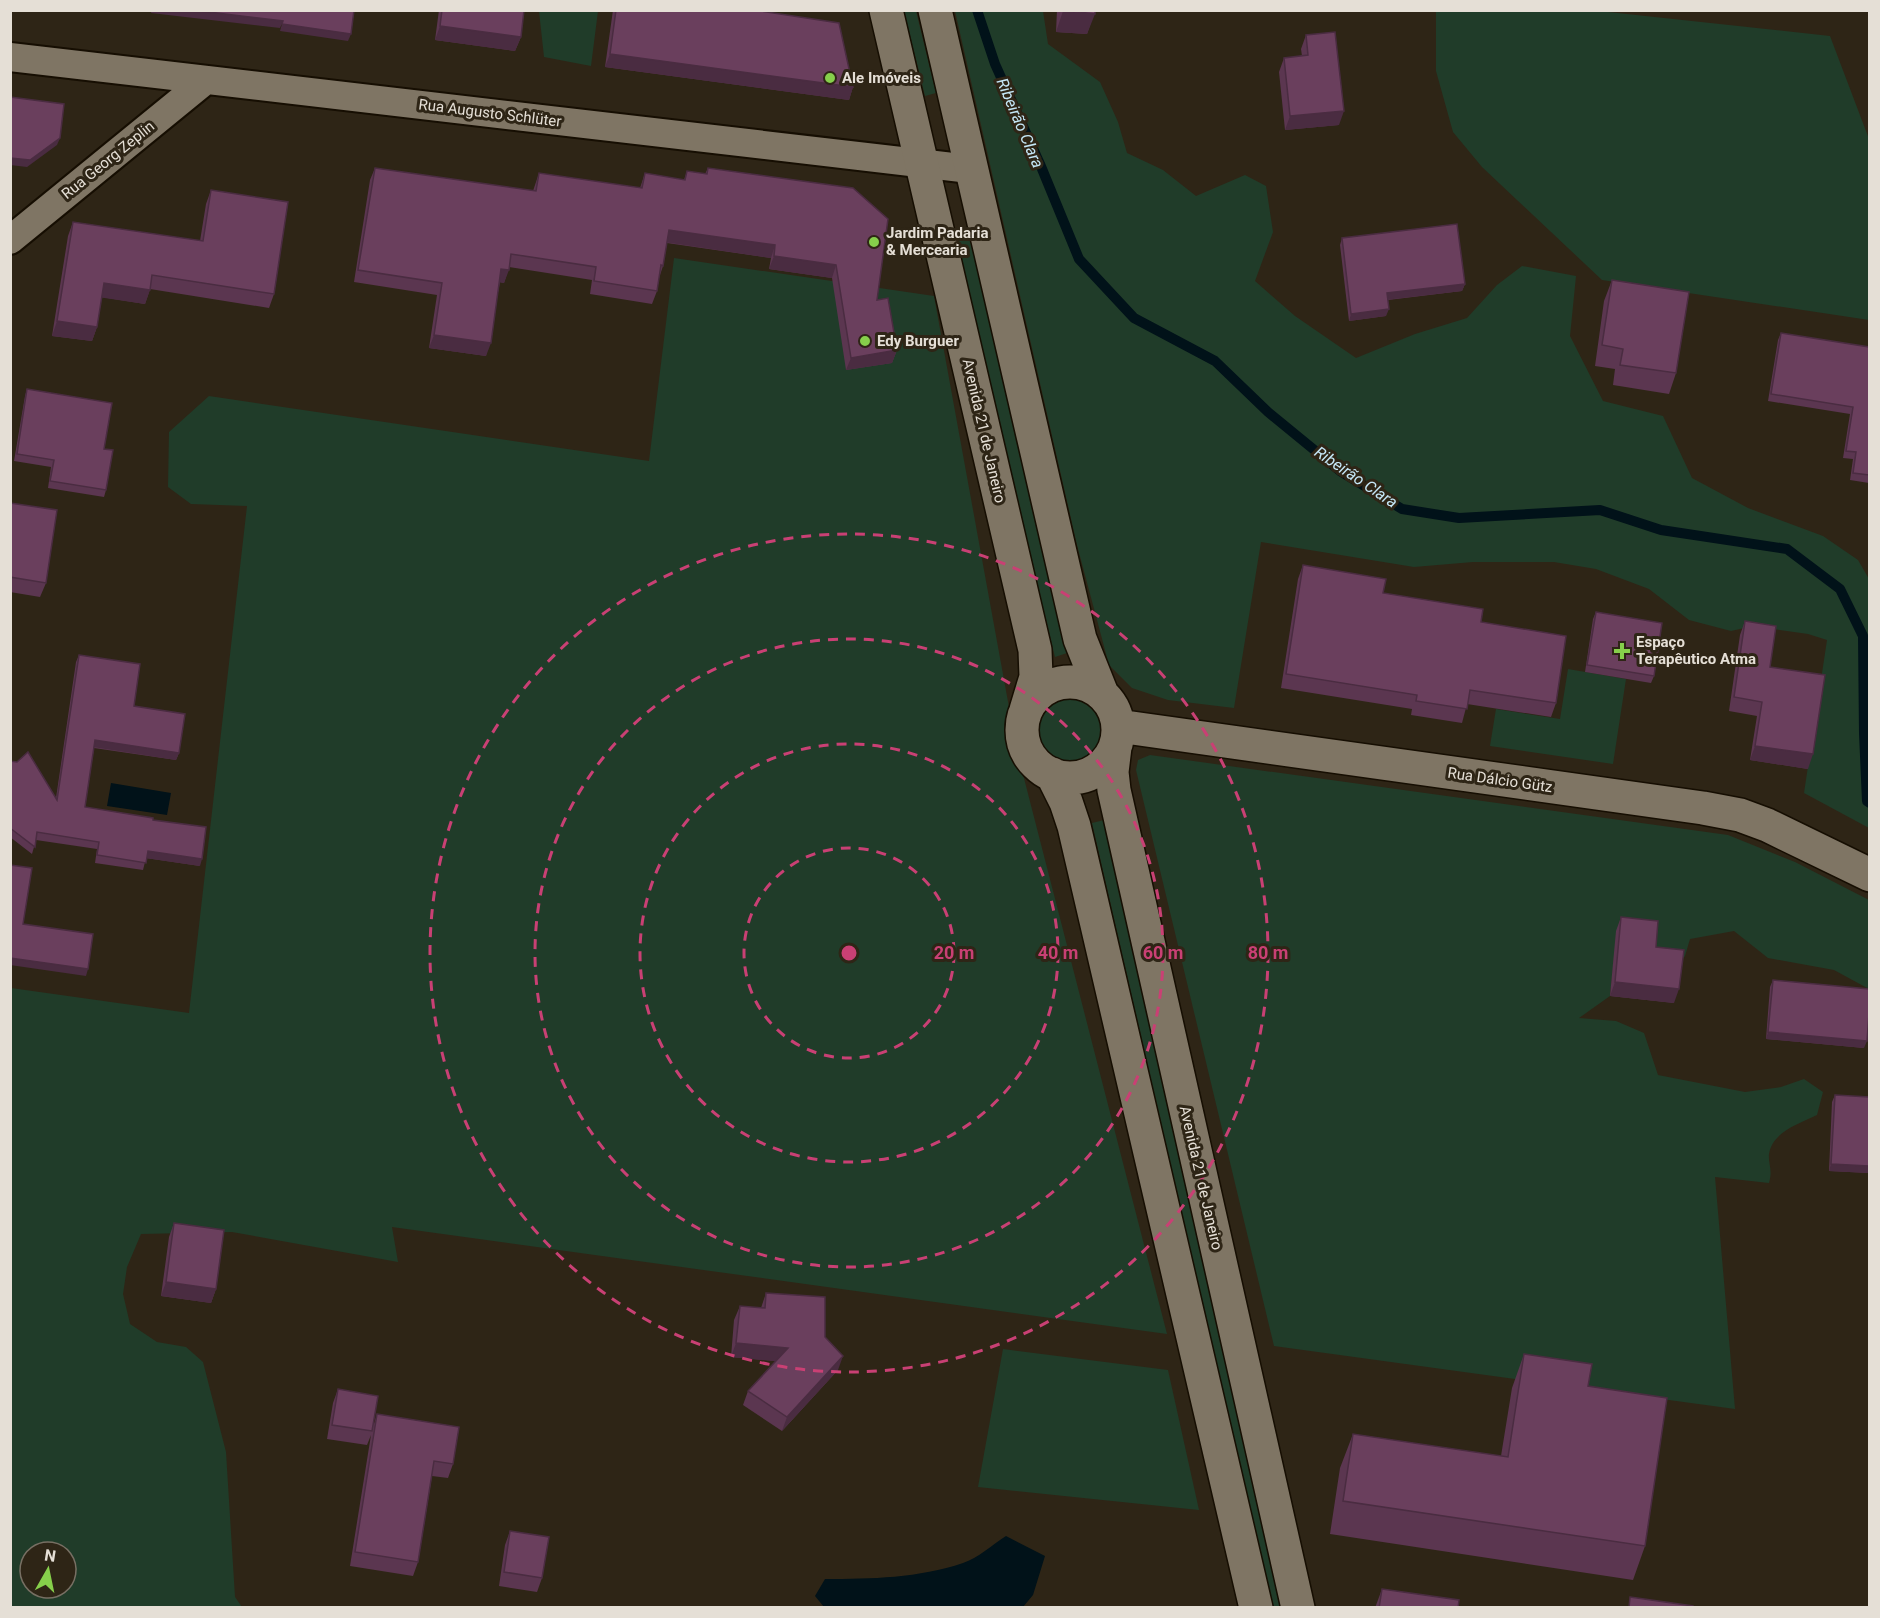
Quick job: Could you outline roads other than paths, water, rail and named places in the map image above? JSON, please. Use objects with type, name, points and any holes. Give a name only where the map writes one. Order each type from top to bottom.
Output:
[{"type":"main road","name":"Avenida 21 de Janeiro","points":[[886,10],[1035,650],[1036,677],[1026,710]]},
{"type":"main road","points":[[935,10],[1080,639],[1102,694]]},
{"type":"main road","points":[[1074,682],[1090,685],[1102,694],[1116,714],[1116,737],[1107,760],[1096,770],[1082,776],[1067,777],[1052,774],[1039,767],[1029,755],[1023,741],[1022,726],[1026,710],[1033,698],[1045,688],[1059,683],[1074,682]]},
{"type":"main road","name":"Avenida 21 de Janeiro","points":[[1116,737],[1112,772],[1114,790],[1299,1608]]},
{"type":"main road","name":"Rua Dálcio Gütz","points":[[1116,737],[1703,808],[1740,815],[1767,825],[1869,875]]},
{"type":"main road","points":[[1052,774],[1066,801],[1074,826],[1256,1608]]},
{"type":"street","name":"Rua Augusto Schlüter","points":[[10,57],[970,169]]},
{"type":"street","name":"Rua Georg Zeplin","points":[[10,240],[206,80]]},
{"type":"waterway","name":"Ribeirão Clara","points":[[977,10],[995,64],[1079,259],[1134,318],[1215,361],[1268,412],[1340,471],[1402,509],[1459,518],[1600,510],[1661,530],[1787,549],[1840,589],[1863,636],[1864,733],[1867,801],[1870,803]]},
{"type":"place","name":"Ale Imóveis","points":[[830,78]]},
{"type":"place","name":"Jardim Padaria & Mercearia","points":[[874,242]]},
{"type":"place","name":"Edy Burguer","points":[[865,341]]},
{"type":"place","name":"Espaço Terapêutico Atma","points":[[1622,651]]}]
